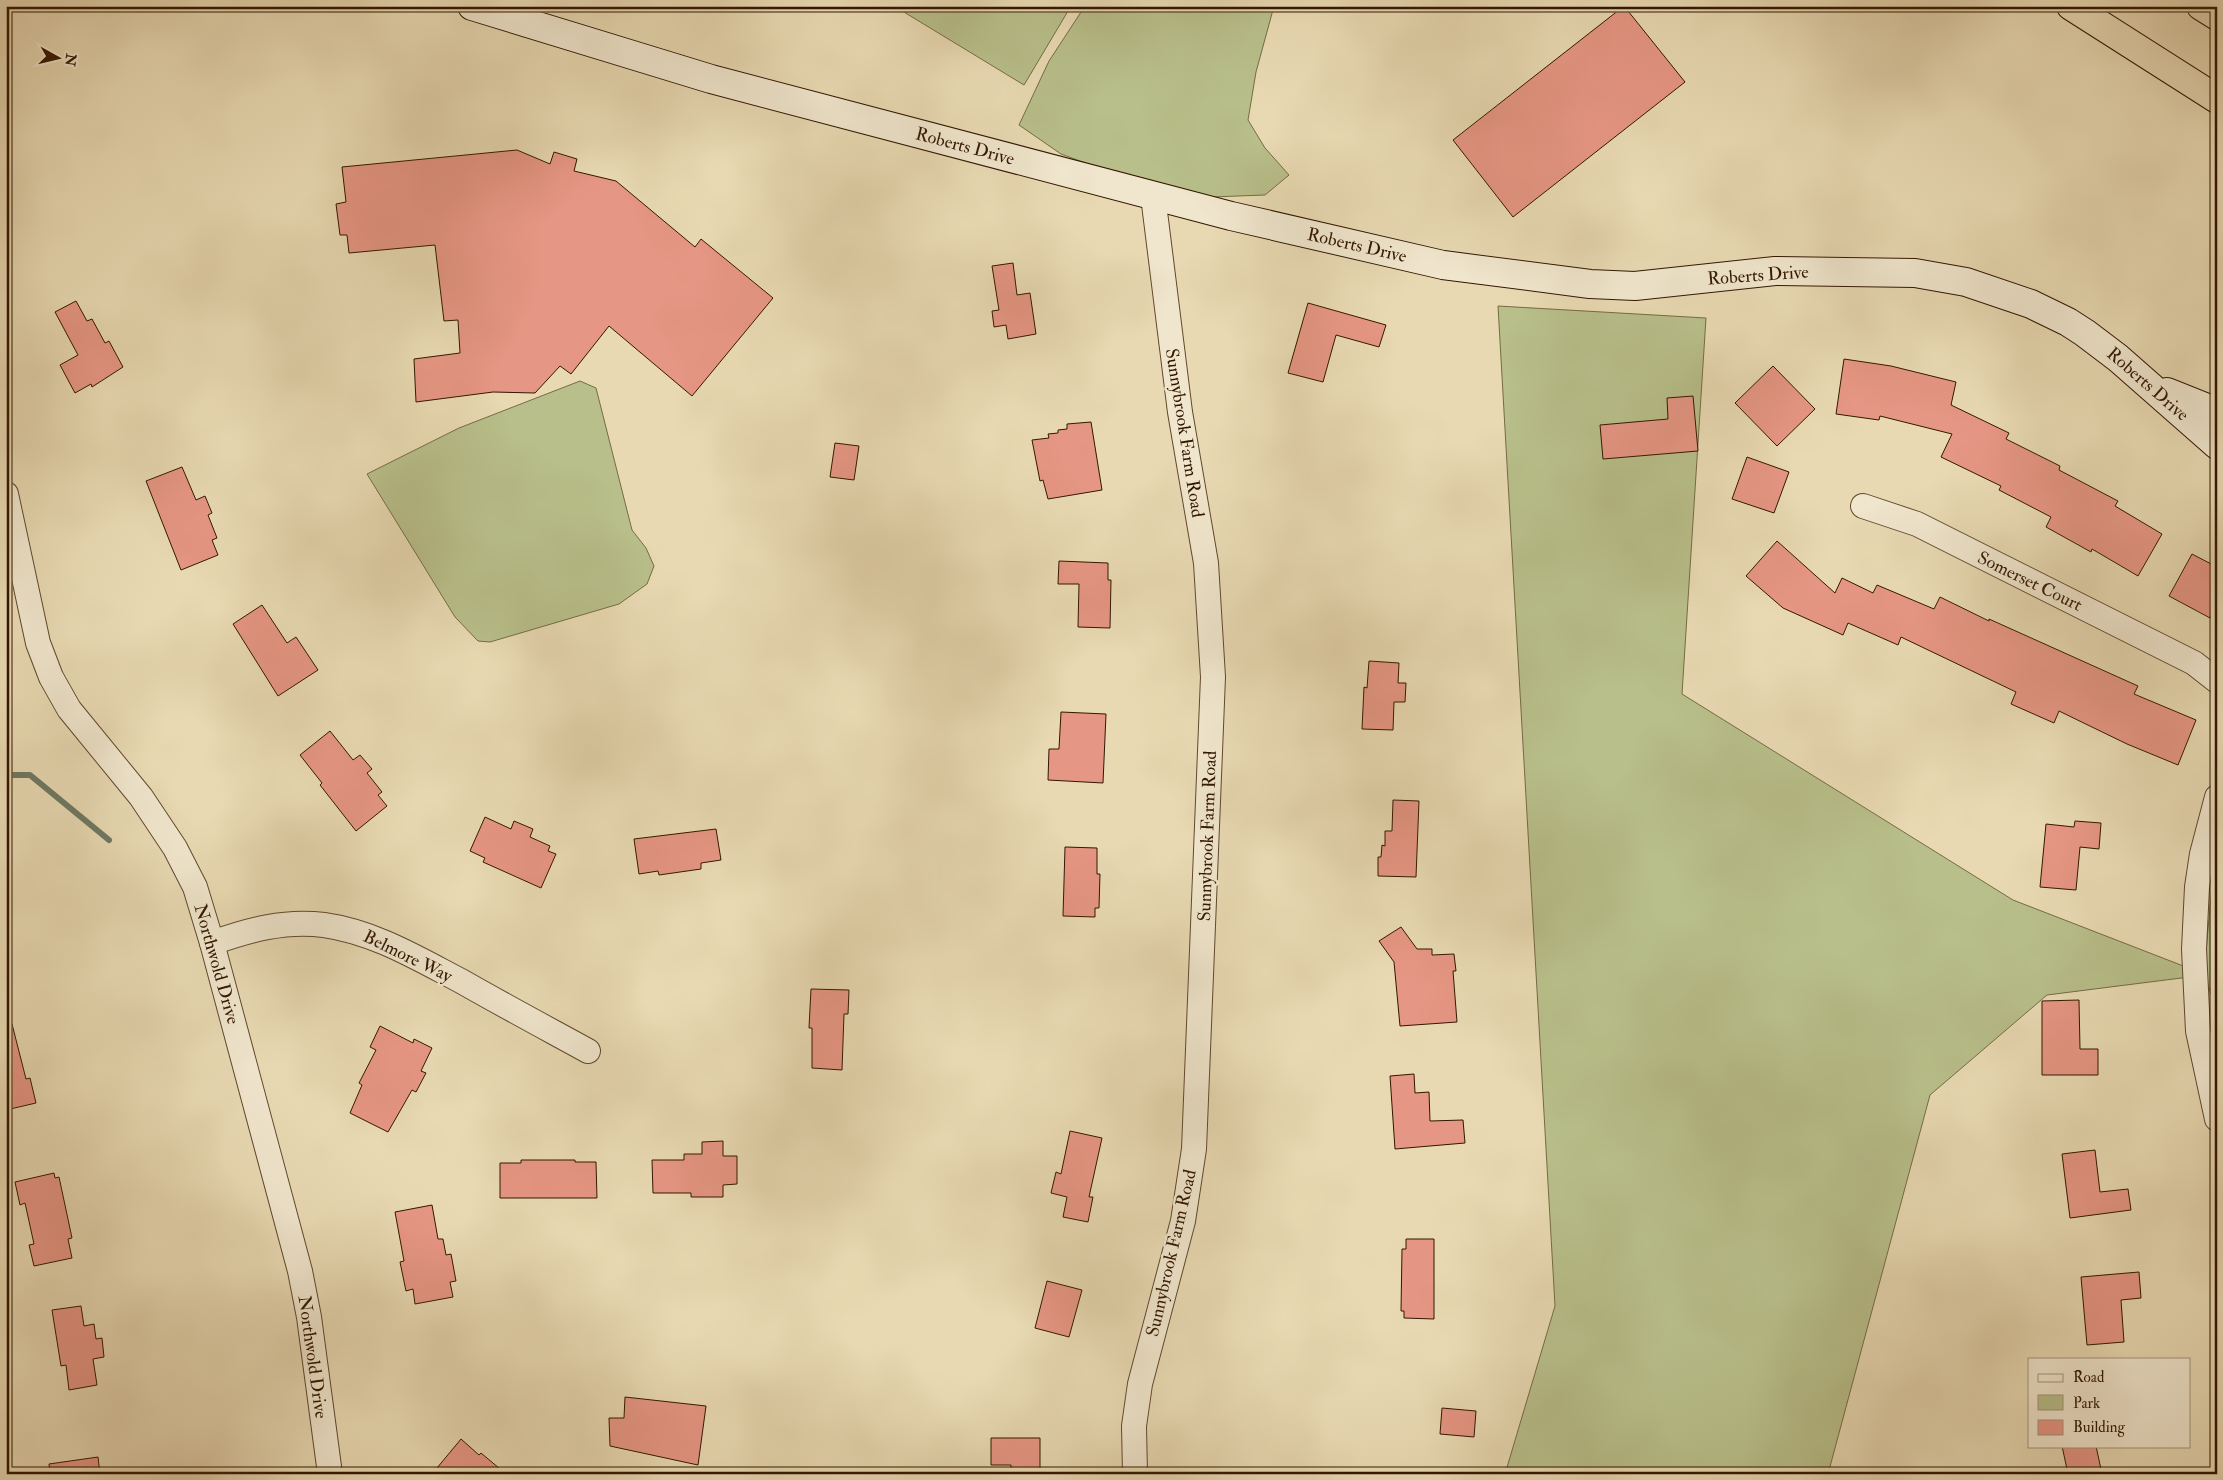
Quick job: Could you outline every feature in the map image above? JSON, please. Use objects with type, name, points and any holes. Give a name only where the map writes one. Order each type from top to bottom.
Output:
[{"type":"highway","points":[[2072,6],[2217,90]]},
{"type":"highway","points":[[2072,6],[2217,99]]},
{"type":"highway","points":[[2201,6],[2217,16]]},
{"type":"street","name":"Roberts Drive","points":[[472,6],[711,79],[1153,196],[1443,265],[1590,284],[1635,286],[1775,271],[1915,273],[1966,282],[2009,296],[2068,322],[2102,344],[2217,445]]},
{"type":"street","name":"Sunnybrook Farm Road","points":[[1134,1474],[1134,1426],[1140,1384],[1183,1221],[1194,1148],[1213,677],[1206,563],[1180,412],[1153,196]]},
{"type":"street","points":[[2147,384],[2217,412]]},
{"type":"street","name":"Northwold Drive","points":[[6,494],[38,643],[51,677],[69,709],[141,797],[175,848],[195,887],[212,943],[300,1272],[309,1317],[330,1474]]},
{"type":"street","name":"Somerset Court","points":[[1863,506],[1917,524],[2205,663],[2217,681]]},
{"type":"street","points":[[2217,797],[2202,854],[2197,887],[2194,949],[2198,1031],[2217,1119]]},
{"type":"street","name":"Belmore Way","points":[[212,943],[250,930],[286,924],[322,925],[358,932],[398,948],[588,1051]]},
{"type":"green space","points":[[894,6],[1071,6],[1024,85]]},
{"type":"green space","points":[[1085,6],[1274,6],[1256,72],[1248,120],[1265,148],[1289,175],[1265,195],[1211,197],[1132,180],[1061,154],[1019,125],[1049,61]]},
{"type":"green space","points":[[1498,306],[1706,318],[1682,694],[2013,900],[2204,974],[2217,830],[2217,1013],[2205,975],[2047,995],[1930,1095],[1828,1474],[1505,1474],[1555,1306]]},
{"type":"green space","points":[[580,381],[596,388],[632,530],[646,548],[654,566],[647,584],[619,604],[490,642],[478,641],[455,617],[367,474],[459,428]]},
{"type":"building","points":[[1624,6],[1685,82],[1513,217],[1453,140]]},
{"type":"building","points":[[517,150],[550,164],[554,152],[577,159],[574,171],[616,181],[695,247],[701,239],[773,298],[692,396],[609,326],[571,374],[560,366],[535,393],[493,392],[416,402],[414,359],[460,353],[458,320],[444,321],[435,245],[349,253],[347,235],[340,235],[336,204],[346,202],[342,167]]},
{"type":"building","points":[[1013,263],[1017,295],[1030,293],[1036,334],[1008,339],[1006,325],[994,327],[992,311],[999,310],[992,266]]},
{"type":"building","points":[[76,301],[87,321],[92,319],[105,343],[109,341],[123,367],[92,387],[91,384],[75,393],[60,365],[78,355],[55,312]]},
{"type":"building","points":[[1308,303],[1386,325],[1379,347],[1336,335],[1323,382],[1288,373]]},
{"type":"building","points":[[1844,359],[1891,366],[1956,382],[1951,405],[2009,433],[2006,439],[2060,466],[2059,470],[2118,501],[2115,506],[2162,534],[2138,576],[2092,549],[2091,552],[2046,527],[2051,517],[1999,490],[2001,486],[1941,457],[1952,434],[1880,416],[1879,420],[1836,414]]},
{"type":"building","points":[[1773,366],[1815,409],[1777,446],[1735,403]]},
{"type":"building","points":[[1693,396],[1698,451],[1603,459],[1600,425],[1668,419],[1667,398]]},
{"type":"building","points":[[1091,422],[1102,490],[1048,499],[1043,480],[1040,481],[1032,440],[1049,438],[1048,434],[1058,433],[1058,430],[1067,429],[1067,424]]},
{"type":"building","points":[[835,443],[859,446],[854,480],[830,477]]},
{"type":"building","points":[[1747,457],[1789,472],[1774,513],[1732,499]]},
{"type":"building","points":[[182,467],[196,500],[205,496],[212,513],[208,515],[217,538],[212,540],[218,555],[181,570],[146,481]]},
{"type":"building","points":[[1777,541],[1835,593],[1842,578],[1873,593],[1877,585],[1934,609],[1940,597],[1989,621],[1989,619],[2138,686],[2134,694],[2196,720],[2178,765],[2127,744],[2059,711],[2054,723],[2011,704],[2016,692],[1901,637],[1898,645],[1848,623],[1843,635],[1783,608],[1746,576]]},
{"type":"building","points":[[2192,554],[2217,567],[2217,606],[2210,618],[2169,596]]},
{"type":"building","points":[[1059,561],[1108,563],[1108,580],[1111,580],[1110,628],[1078,627],[1079,584],[1058,584]]},
{"type":"building","points":[[262,605],[287,643],[296,637],[318,670],[278,696],[233,624]]},
{"type":"building","points":[[1369,661],[1399,663],[1398,683],[1406,683],[1405,702],[1394,702],[1393,730],[1362,729],[1364,687],[1367,688]]},
{"type":"building","points":[[1061,712],[1106,714],[1103,783],[1048,780],[1049,749],[1059,749]]},
{"type":"building","points":[[330,731],[353,760],[360,755],[372,769],[367,773],[382,792],[378,795],[387,806],[356,831],[320,785],[322,783],[300,755]]},
{"type":"building","points":[[1393,800],[1419,801],[1416,877],[1378,876],[1378,857],[1381,857],[1382,845],[1385,846],[1385,831],[1392,831]]},
{"type":"building","points":[[485,817],[511,829],[514,821],[533,829],[530,837],[550,846],[548,851],[556,854],[541,888],[483,862],[485,858],[470,851]]},
{"type":"building","points":[[2075,821],[2101,823],[2099,849],[2080,847],[2076,890],[2040,887],[2046,824],[2074,827]]},
{"type":"building","points":[[716,829],[721,860],[701,863],[701,869],[659,875],[658,871],[639,874],[634,839]]},
{"type":"building","points":[[1065,847],[1097,848],[1097,874],[1100,874],[1099,908],[1095,908],[1095,917],[1063,916]]},
{"type":"building","points":[[1401,927],[1417,949],[1432,949],[1432,955],[1454,954],[1456,971],[1453,971],[1457,1022],[1400,1026],[1394,962],[1379,941]]},
{"type":"building","points":[[811,989],[849,990],[848,1014],[844,1014],[842,1070],[812,1068],[812,1028],[809,1028]]},
{"type":"building","points":[[2079,1000],[2080,1049],[2098,1049],[2098,1075],[2042,1075],[2042,1001]]},
{"type":"building","points":[[12,1024],[26,1079],[30,1078],[36,1103],[6,1110],[6,1025]]},
{"type":"building","points":[[380,1026],[413,1043],[414,1039],[432,1048],[421,1071],[426,1073],[416,1092],[412,1090],[388,1132],[350,1113],[362,1085],[359,1083],[376,1050],[370,1047]]},
{"type":"building","points":[[1414,1074],[1415,1093],[1429,1092],[1430,1121],[1463,1120],[1465,1143],[1395,1149],[1390,1076]]},
{"type":"building","points":[[1070,1131],[1102,1138],[1089,1197],[1093,1197],[1088,1222],[1063,1217],[1067,1197],[1051,1193],[1056,1172],[1061,1174]]},
{"type":"building","points":[[723,1141],[723,1156],[737,1156],[737,1184],[723,1185],[723,1197],[691,1197],[691,1193],[653,1193],[652,1160],[684,1160],[684,1154],[702,1154],[702,1142]]},
{"type":"building","points":[[2095,1150],[2100,1192],[2128,1189],[2131,1210],[2070,1218],[2062,1154]]},
{"type":"building","points":[[521,1160],[596,1162],[597,1198],[500,1198],[500,1163],[521,1163]]},
{"type":"building","points":[[54,1173],[55,1178],[59,1177],[72,1238],[68,1239],[72,1258],[34,1266],[29,1245],[34,1244],[25,1203],[20,1205],[15,1182]]},
{"type":"building","points":[[432,1205],[438,1239],[443,1239],[446,1255],[451,1254],[456,1281],[450,1282],[453,1297],[415,1304],[413,1289],[406,1291],[400,1262],[404,1261],[395,1212]]},
{"type":"building","points":[[1406,1239],[1434,1239],[1434,1319],[1404,1318],[1404,1311],[1401,1311],[1402,1249],[1406,1249]]},
{"type":"building","points":[[2139,1272],[2141,1298],[2121,1300],[2124,1342],[2087,1345],[2081,1277]]},
{"type":"building","points":[[1047,1281],[1082,1290],[1069,1337],[1035,1328]]},
{"type":"building","points":[[81,1306],[84,1326],[94,1324],[96,1339],[102,1338],[104,1357],[93,1359],[97,1385],[69,1390],[66,1365],[61,1366],[52,1310]]},
{"type":"building","points":[[625,1397],[706,1406],[698,1465],[610,1446],[609,1418],[624,1418]]},
{"type":"building","points":[[1442,1408],[1476,1411],[1474,1437],[1440,1434]]},
{"type":"building","points":[[991,1438],[1040,1438],[1040,1474],[1011,1474],[1011,1465],[991,1465]]},
{"type":"building","points":[[461,1439],[479,1455],[481,1453],[506,1474],[432,1474]]},
{"type":"building","points":[[2062,1448],[2096,1448],[2102,1474],[2068,1474]]},
{"type":"building","points":[[98,1457],[100,1474],[50,1474],[49,1464]]},
{"type":"waterway","points":[[6,775],[30,775],[109,840]]}]
